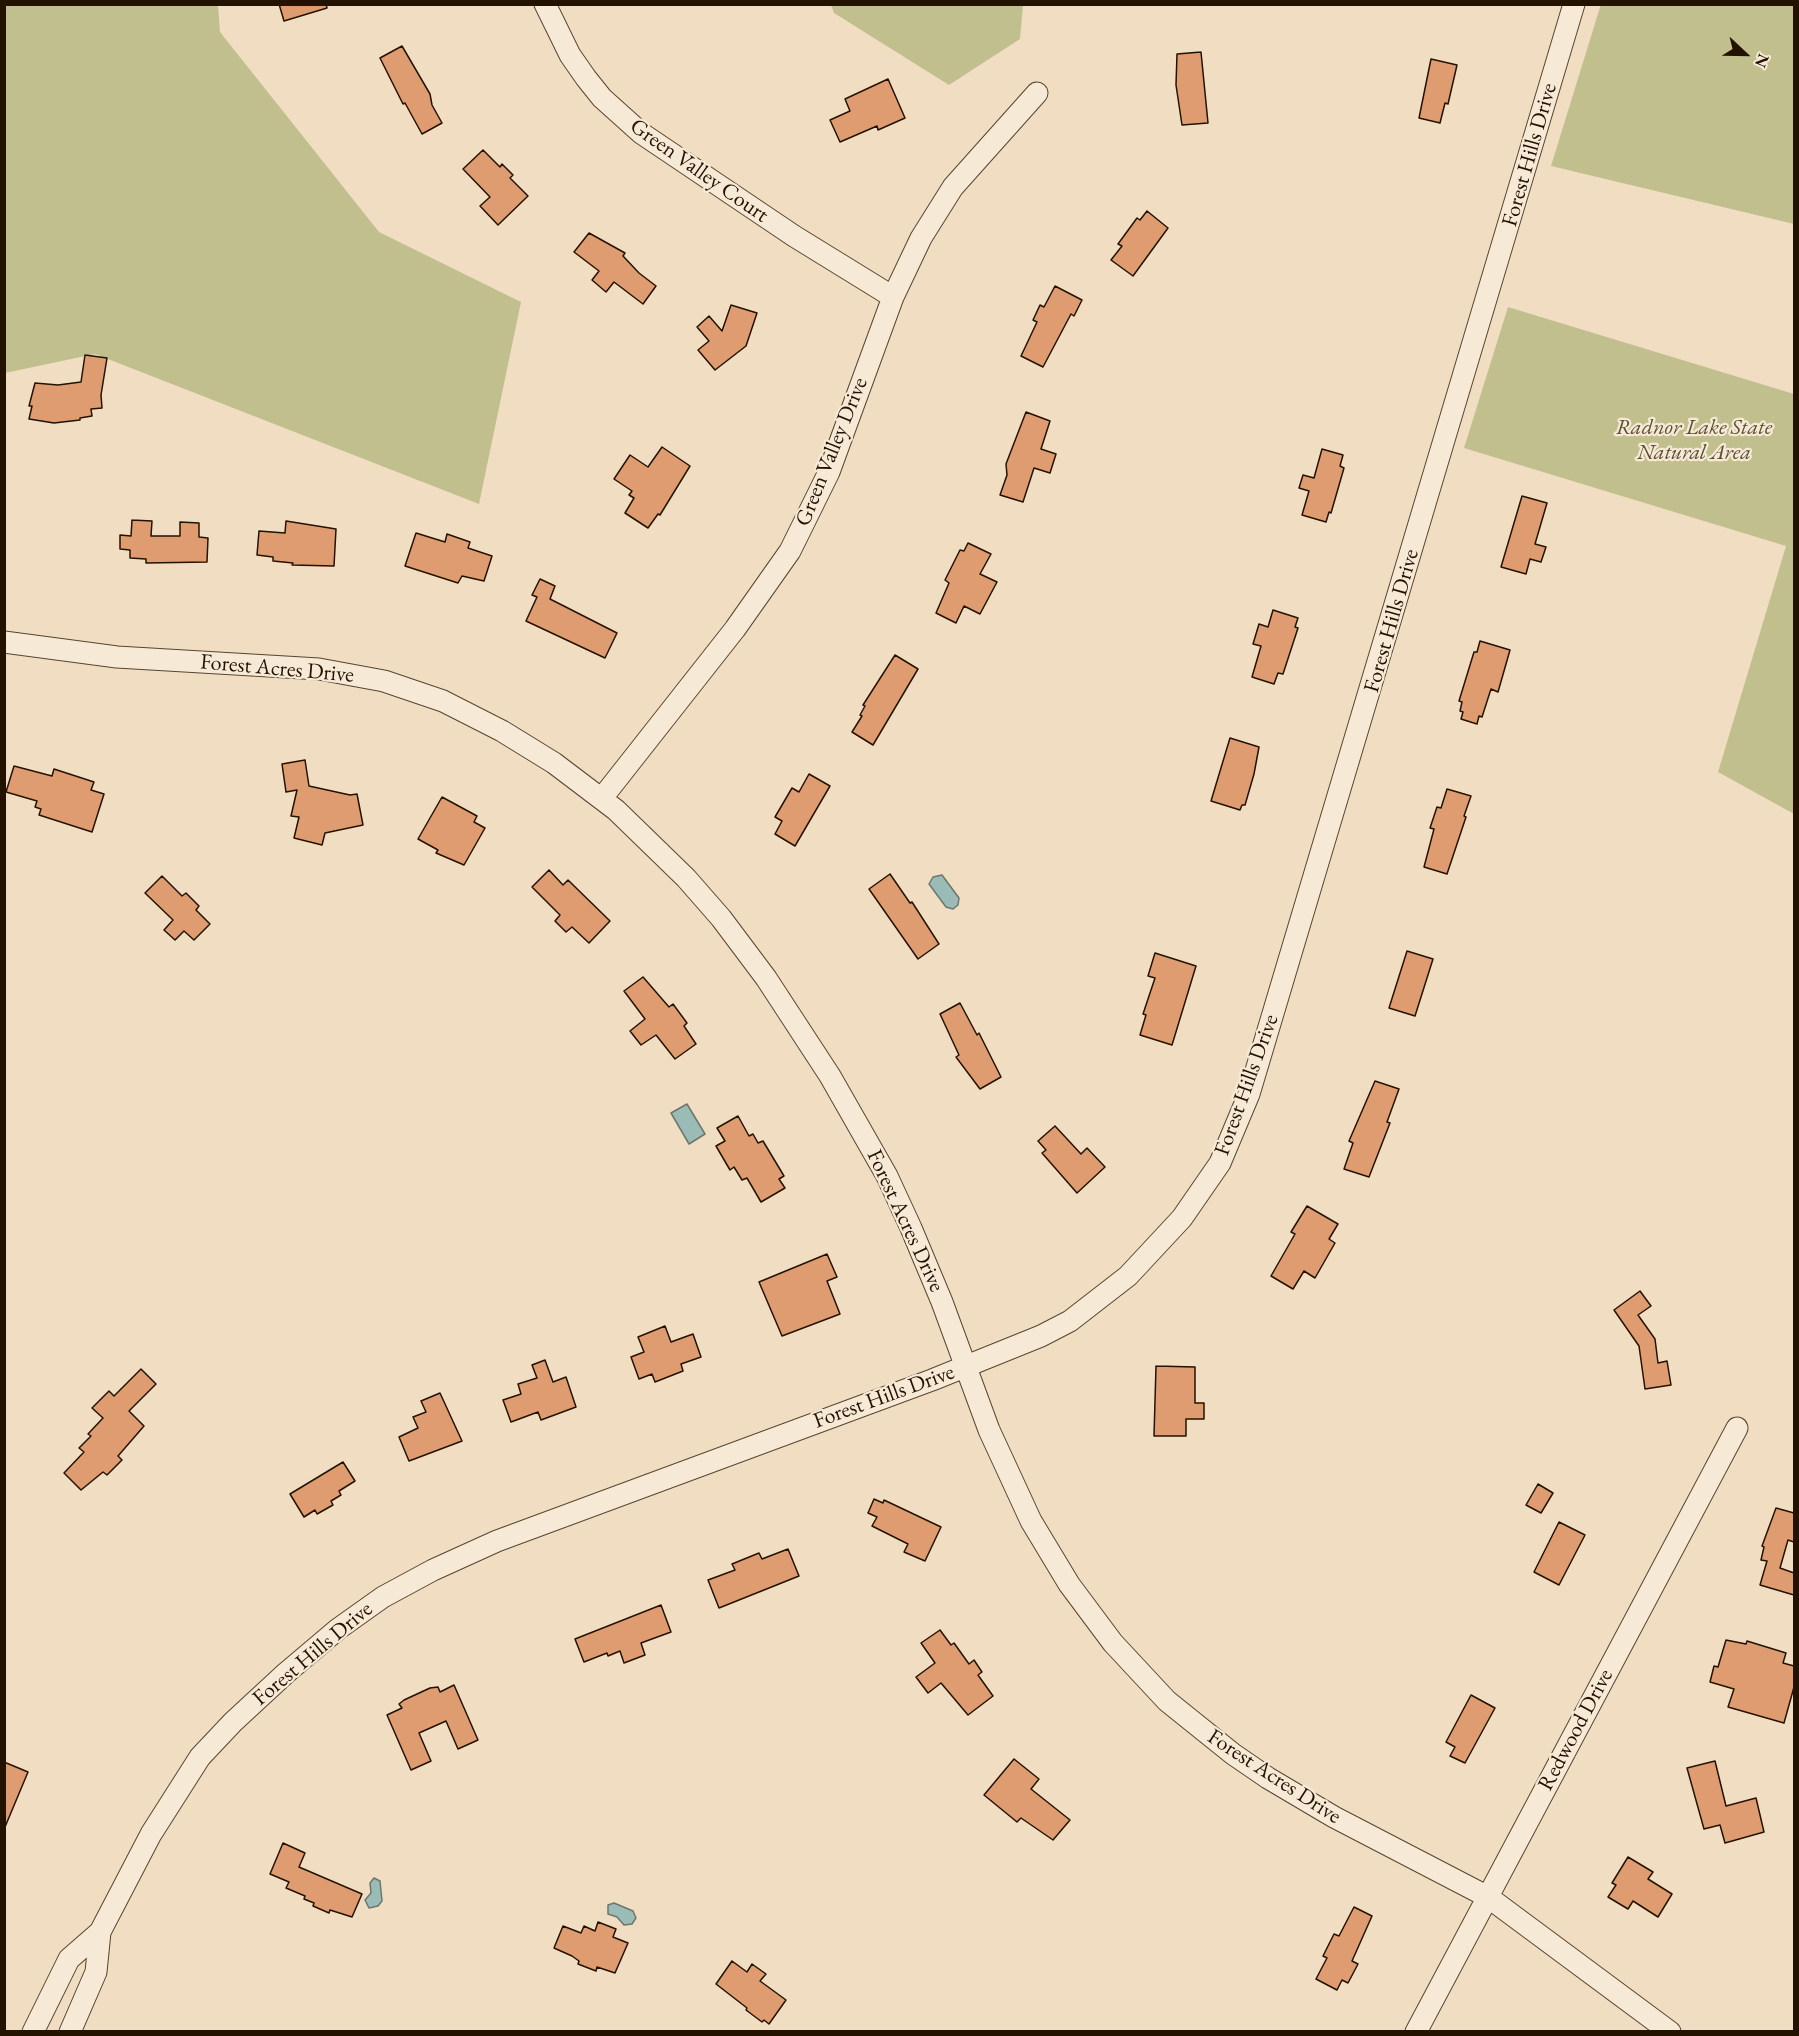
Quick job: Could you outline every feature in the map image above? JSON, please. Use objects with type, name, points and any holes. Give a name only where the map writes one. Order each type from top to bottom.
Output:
[{"type":"street","name":"Green Valley Court","points":[[545,4],[570,55],[586,78],[602,98],[641,134],[713,184],[893,297]]},
{"type":"street","name":"Forest Hills Drive","points":[[33,2031],[69,1959],[100,1932],[151,1834],[200,1758],[233,1722],[286,1673],[338,1629],[383,1597],[433,1570],[497,1541],[1022,1345],[1070,1321],[1128,1276],[1182,1218],[1220,1162],[1249,1094],[1574,4]]},
{"type":"street","name":"Green Valley Drive","points":[[602,798],[735,629],[790,551],[829,472],[893,297],[921,238],[953,187],[1037,93]]},
{"type":"street","name":"Forest Acres Drive","points":[[4,642],[117,657],[319,669],[384,681],[443,701],[502,730],[554,763],[602,798],[659,850],[721,918],[809,1041],[891,1186],[930,1271],[1008,1474],[1038,1535],[1083,1603],[1139,1672],[1200,1729],[1268,1778],[1376,1839],[1488,1897],[1670,2031]]},
{"type":"street","name":"Redwood Drive","points":[[1416,2031],[1737,1428]]},
{"type":"street","name":"Forest Hills Drive","points":[[70,2031],[96,1972],[100,1932]]},
{"type":"green space","points":[[1601,4],[1794,5],[1794,224],[1551,166]]},
{"type":"green space","points":[[4,5],[218,5],[220,32],[379,232],[521,302],[479,504],[95,354],[5,373]]},
{"type":"green space","points":[[831,5],[1023,5],[1020,39],[949,85],[834,13]]},
{"type":"green space","name":"Radnor Lake State Natural Area","points":[[1508,307],[1794,394],[1794,814],[1718,772],[1786,546],[1464,448]]},
{"type":"water","points":[[942,875],[959,898],[958,905],[953,909],[946,907],[929,884],[933,877]]},
{"type":"water","points":[[687,1104],[705,1134],[689,1144],[671,1113]]},
{"type":"water","points":[[374,1878],[380,1881],[382,1901],[378,1906],[369,1908],[365,1900],[371,1893],[370,1883]]},
{"type":"water","points":[[614,1903],[633,1911],[636,1918],[632,1924],[624,1925],[617,1917],[608,1914],[608,1905]]},
{"type":"building","points":[[279,4],[326,4],[327,8],[284,21]]},
{"type":"building","points":[[402,46],[430,94],[432,105],[442,123],[422,134],[405,103],[403,104],[380,58]]},
{"type":"building","points":[[1201,52],[1208,123],[1182,125],[1176,85],[1177,54]]},
{"type":"building","points":[[1431,59],[1457,65],[1448,104],[1445,103],[1440,123],[1419,118]]},
{"type":"building","points":[[888,79],[905,118],[878,130],[877,126],[840,142],[830,120],[850,111],[845,99]]},
{"type":"building","points":[[483,150],[500,167],[502,164],[513,175],[510,178],[528,196],[498,225],[480,206],[490,197],[463,169]]},
{"type":"building","points":[[1147,211],[1168,228],[1133,276],[1111,260],[1122,246],[1118,244],[1137,218],[1140,220]]},
{"type":"building","points":[[589,233],[625,253],[623,256],[639,273],[656,286],[643,304],[614,282],[606,292],[592,280],[599,271],[574,252]]},
{"type":"building","points":[[1055,286],[1082,300],[1074,316],[1071,314],[1043,367],[1021,356],[1037,322],[1033,320],[1040,305],[1044,307]]},
{"type":"building","points":[[731,305],[757,313],[746,346],[715,370],[698,350],[709,341],[697,327],[709,316],[722,331]]},
{"type":"building","points":[[85,355],[107,358],[101,395],[102,408],[91,409],[92,416],[80,418],[80,420],[54,423],[29,419],[32,406],[29,406],[35,383],[58,385],[81,382]]},
{"type":"building","points":[[1026,412],[1050,421],[1041,449],[1056,454],[1050,473],[1034,468],[1023,502],[1000,495],[1007,475],[1006,464]]},
{"type":"building","points":[[662,447],[690,466],[660,515],[658,514],[648,528],[625,513],[634,498],[629,495],[632,491],[614,479],[630,455],[648,467]]},
{"type":"building","points":[[1322,449],[1343,455],[1340,466],[1344,468],[1331,513],[1329,512],[1326,522],[1302,515],[1309,491],[1299,488],[1303,475],[1314,478]]},
{"type":"building","points":[[1522,496],[1547,503],[1535,544],[1546,547],[1541,562],[1530,559],[1526,574],[1501,567]]},
{"type":"building","points":[[132,520],[152,521],[151,536],[180,536],[180,522],[199,523],[199,537],[208,538],[207,562],[146,563],[146,559],[130,558],[130,550],[120,549],[120,535],[131,536]]},
{"type":"building","points":[[286,521],[336,529],[334,566],[292,565],[293,563],[273,561],[273,557],[257,555],[259,531],[285,533]]},
{"type":"building","points":[[416,533],[445,542],[447,534],[470,542],[468,548],[492,556],[484,581],[462,576],[458,583],[405,566]]},
{"type":"building","points":[[968,543],[991,554],[980,574],[997,582],[980,614],[964,606],[956,623],[936,613],[949,583],[945,580],[960,550],[964,551]]},
{"type":"building","points":[[540,579],[555,586],[550,599],[617,633],[605,658],[526,621],[537,597],[532,595]]},
{"type":"building","points":[[1273,610],[1298,618],[1295,627],[1298,628],[1283,674],[1278,673],[1274,684],[1252,677],[1261,646],[1253,644],[1259,624],[1268,627]]},
{"type":"building","points":[[1480,641],[1510,650],[1498,692],[1491,689],[1482,717],[1479,716],[1477,724],[1461,719],[1462,702],[1459,701],[1474,652],[1477,652]]},
{"type":"building","points":[[895,655],[918,669],[873,745],[852,732],[862,716],[860,715],[865,706],[863,705]]},
{"type":"building","points":[[1230,738],[1259,747],[1245,805],[1242,805],[1240,810],[1211,801]]},
{"type":"building","points":[[305,760],[309,786],[350,795],[357,794],[363,825],[325,833],[322,845],[294,838],[299,817],[291,816],[297,790],[286,792],[282,764]]},
{"type":"building","points":[[14,766],[52,776],[54,769],[94,782],[91,790],[104,794],[92,832],[39,815],[41,809],[35,807],[37,801],[6,792]]},
{"type":"building","points":[[809,774],[830,786],[795,846],[775,834],[782,821],[775,817],[792,788],[799,792]]},
{"type":"building","points":[[1447,789],[1471,796],[1447,874],[1424,867],[1434,829],[1430,828],[1437,807],[1441,808]]},
{"type":"building","points":[[442,797],[477,816],[474,822],[485,828],[464,865],[436,853],[438,850],[418,839]]},
{"type":"building","points":[[549,870],[563,885],[568,880],[610,921],[589,943],[572,927],[566,932],[555,921],[560,915],[532,887]]},
{"type":"building","points":[[890,874],[910,903],[912,902],[939,944],[918,959],[869,889]]},
{"type":"building","points":[[162,876],[182,896],[186,893],[199,906],[196,910],[210,924],[194,940],[184,931],[175,940],[164,930],[173,920],[145,893]]},
{"type":"building","points":[[1407,951],[1433,959],[1415,1016],[1389,1008]]},
{"type":"building","points":[[1155,953],[1196,966],[1172,1045],[1140,1035],[1146,1015],[1143,1014],[1155,978],[1148,976]]},
{"type":"building","points":[[643,977],[669,1007],[673,1004],[687,1023],[684,1026],[696,1044],[675,1059],[656,1035],[641,1045],[630,1031],[645,1019],[624,991]]},
{"type":"building","points":[[960,1003],[977,1035],[979,1033],[1001,1077],[980,1089],[956,1057],[959,1055],[940,1014]]},
{"type":"building","points":[[1375,1081],[1399,1089],[1387,1122],[1390,1123],[1369,1177],[1344,1169],[1353,1143],[1349,1141]]},
{"type":"building","points":[[738,1116],[749,1136],[753,1134],[758,1143],[763,1141],[784,1176],[779,1179],[785,1188],[761,1202],[747,1178],[742,1180],[734,1167],[730,1170],[716,1146],[725,1141],[717,1128]]},
{"type":"building","points":[[1055,1126],[1081,1154],[1087,1148],[1105,1167],[1077,1193],[1042,1153],[1046,1150],[1038,1141]]},
{"type":"building","points":[[1307,1206],[1338,1224],[1329,1239],[1335,1243],[1315,1278],[1304,1271],[1293,1289],[1271,1276],[1295,1234],[1291,1232]]},
{"type":"building","points":[[827,1254],[837,1277],[827,1281],[840,1314],[782,1336],[759,1282]]},
{"type":"building","points":[[1640,1291],[1651,1306],[1638,1315],[1655,1339],[1658,1363],[1667,1361],[1671,1385],[1645,1389],[1639,1346],[1614,1310]]},
{"type":"building","points":[[665,1326],[671,1342],[693,1334],[701,1357],[681,1364],[683,1371],[655,1382],[652,1374],[639,1379],[631,1357],[644,1352],[638,1337]]},
{"type":"building","points":[[545,1360],[553,1382],[566,1377],[576,1407],[541,1420],[538,1412],[511,1422],[503,1400],[521,1394],[518,1384],[537,1378],[532,1365]]},
{"type":"building","points":[[1156,1366],[1195,1367],[1195,1403],[1204,1403],[1204,1419],[1186,1419],[1186,1436],[1154,1436]]},
{"type":"building","points":[[141,1369],[156,1384],[129,1411],[144,1426],[118,1456],[122,1460],[107,1475],[103,1472],[81,1490],[64,1473],[84,1452],[79,1448],[91,1436],[88,1434],[103,1418],[92,1408],[109,1391],[114,1396]]},
{"type":"building","points":[[440,1393],[462,1441],[409,1461],[399,1437],[418,1428],[413,1417],[426,1412],[421,1401]]},
{"type":"building","points":[[343,1462],[355,1481],[339,1491],[341,1495],[331,1501],[333,1505],[317,1514],[315,1510],[304,1517],[290,1494]]},
{"type":"building","points":[[1538,1484],[1553,1493],[1541,1513],[1526,1505]]},
{"type":"building","points":[[874,1499],[883,1503],[884,1500],[941,1527],[925,1561],[904,1552],[908,1544],[872,1526],[877,1517],[868,1513]]},
{"type":"building","points":[[1776,1508],[1794,1513],[1794,1542],[1788,1540],[1780,1568],[1794,1573],[1794,1595],[1760,1585],[1767,1561],[1761,1560],[1764,1547],[1762,1546]]},
{"type":"building","points":[[1559,1522],[1585,1535],[1559,1585],[1534,1572]]},
{"type":"building","points":[[788,1549],[799,1576],[719,1608],[708,1580],[735,1570],[732,1564],[759,1553],[762,1559]]},
{"type":"building","points":[[661,1605],[671,1632],[641,1643],[645,1655],[624,1663],[620,1651],[608,1656],[607,1653],[584,1662],[575,1639]]},
{"type":"building","points":[[940,1630],[951,1645],[954,1643],[969,1664],[974,1660],[982,1672],[978,1675],[993,1696],[968,1715],[941,1683],[928,1693],[916,1677],[935,1663],[921,1643]]},
{"type":"building","points":[[1726,1640],[1746,1644],[1747,1641],[1786,1653],[1783,1663],[1794,1666],[1794,1687],[1784,1723],[1728,1707],[1734,1689],[1710,1682],[1714,1666],[1718,1667]]},
{"type":"building","points":[[454,1685],[478,1740],[458,1749],[446,1721],[419,1733],[431,1761],[411,1770],[387,1715],[402,1708],[399,1704],[404,1700],[430,1688],[438,1687],[440,1692]]},
{"type":"building","points":[[1471,1695],[1495,1708],[1465,1763],[1450,1756],[1455,1747],[1446,1742]]},
{"type":"building","points":[[1014,1759],[1039,1779],[1031,1789],[1070,1820],[1053,1840],[1021,1818],[1017,1822],[984,1795]]},
{"type":"building","points":[[1715,1761],[1726,1806],[1756,1798],[1764,1832],[1725,1843],[1720,1825],[1704,1829],[1687,1768]]},
{"type":"building","points":[[4,1762],[28,1772],[5,1827],[4,1827]]},
{"type":"building","points":[[283,1843],[305,1853],[299,1867],[362,1894],[352,1917],[330,1910],[329,1913],[313,1906],[314,1903],[304,1899],[305,1896],[286,1888],[289,1882],[270,1874]]},
{"type":"building","points":[[1628,1857],[1653,1872],[1648,1879],[1672,1894],[1658,1917],[1633,1901],[1628,1909],[1608,1897],[1616,1885],[1612,1883]]},
{"type":"building","points":[[1354,1907],[1372,1916],[1352,1961],[1358,1964],[1348,1983],[1342,1980],[1337,1990],[1316,1979],[1327,1958],[1323,1956],[1334,1934],[1339,1936]]},
{"type":"building","points":[[598,1922],[616,1929],[613,1937],[628,1943],[615,1973],[597,1967],[596,1971],[578,1964],[579,1961],[572,1956],[554,1948],[563,1926],[581,1933],[584,1926],[595,1931]]},
{"type":"building","points":[[732,1961],[747,1972],[752,1964],[766,1974],[760,1981],[786,2000],[769,2024],[764,2020],[762,2022],[746,2010],[747,2008],[716,1984]]}]
